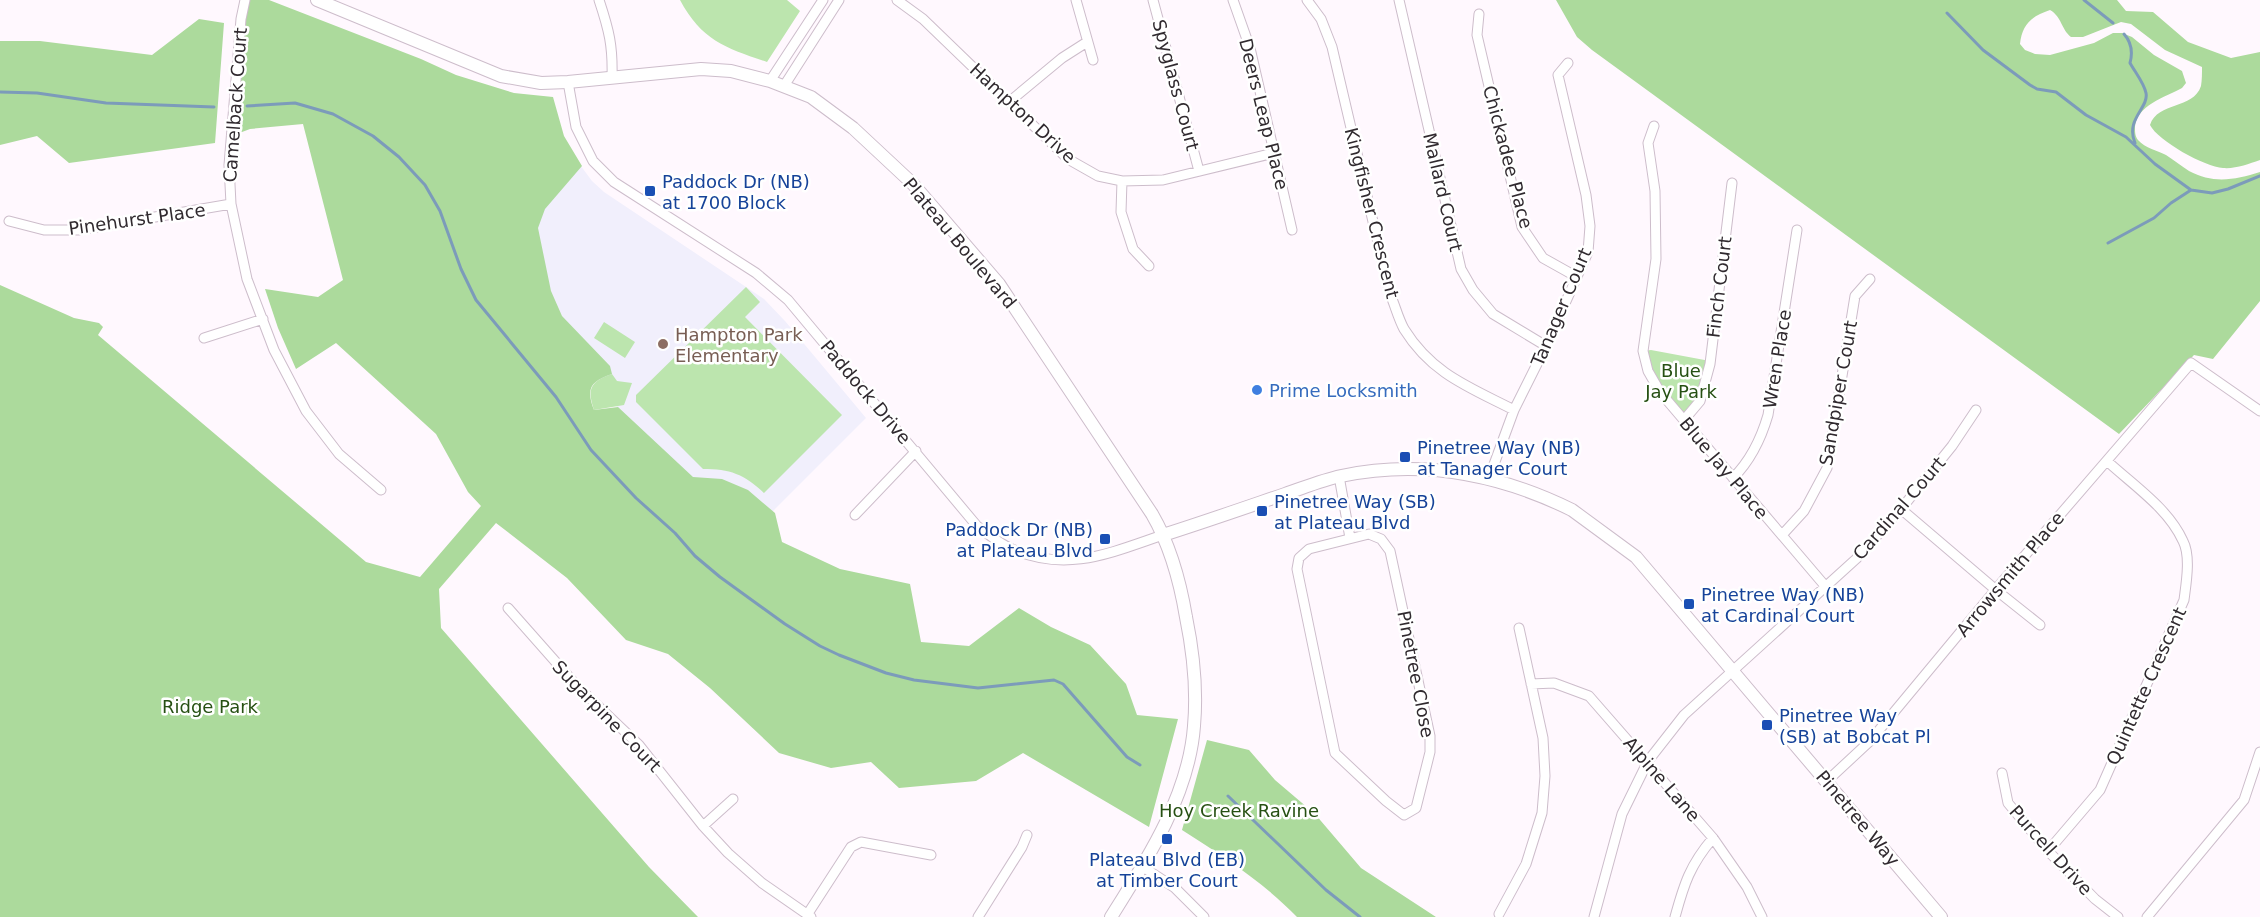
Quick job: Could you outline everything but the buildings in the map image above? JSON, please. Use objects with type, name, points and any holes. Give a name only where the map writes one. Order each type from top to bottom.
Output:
[{"type":"street","name":"Camelback Court","points":[[245,0],[241,19],[230,142],[231,204],[248,279],[274,350],[306,411],[339,453],[381,490]]},
{"type":"street","name":"Plateau Boulevard","points":[[317,0],[501,76],[541,83],[701,69],[731,71],[770,81],[811,97],[853,128],[913,184],[999,284],[1152,514],[1163,535],[1181,587],[1192,661],[1194,726],[1179,791],[1166,824],[1143,867],[1111,917]]},
{"type":"street","points":[[599,0],[613,50],[612,78]]},
{"type":"street","points":[[770,81],[823,0]]},
{"type":"street","points":[[784,86],[839,0]]},
{"type":"street","name":"Hampton Drive","points":[[897,0],[923,19],[1068,159],[1098,176],[1122,181],[1163,180],[1274,153]]},
{"type":"street","points":[[1076,0],[1093,60]]},
{"type":"street","name":"Spyglass Court","points":[[1153,0],[1199,171]]},
{"type":"street","name":"Deers Leap Place","points":[[1233,0],[1250,48],[1292,230]]},
{"type":"street","name":"Kingfisher Crescent","points":[[1307,0],[1321,19],[1332,47],[1390,294],[1404,328],[1433,365],[1456,381],[1514,410]]},
{"type":"street","name":"Mallard Court","points":[[1399,0],[1461,269],[1473,290],[1493,314],[1546,346]]},
{"type":"street","name":"Chickadee Place","points":[[1479,14],[1477,35],[1522,227],[1543,258],[1577,277]]},
{"type":"street","points":[[1009,102],[1062,58],[1087,42]]},
{"type":"street","name":"Tanager Court","points":[[1489,478],[1514,410],[1546,346],[1588,252],[1590,226],[1586,195],[1558,75],[1568,63]]},
{"type":"street","name":"Paddock Drive","points":[[568,82],[576,127],[593,161],[614,182],[756,273],[788,300],[977,526],[1010,549],[1047,560],[1091,559],[1163,535]]},
{"type":"street","name":"Blue Jay Place","points":[[1654,126],[1648,143],[1655,191],[1656,259],[1643,351],[1648,371],[1660,392],[1826,587]]},
{"type":"street","points":[[1122,181],[1121,212],[1133,249],[1149,266]]},
{"type":"street","name":"Finch Court","points":[[1684,420],[1700,401],[1710,364],[1732,183]]},
{"type":"street","name":"Pinehurst Place","points":[[9,221],[44,230],[79,230],[231,204]]},
{"type":"street","name":"Wren Place","points":[[1733,478],[1744,468],[1761,438],[1768,415],[1797,230]]},
{"type":"street","name":"Sandpiper Court","points":[[1782,535],[1804,511],[1827,468],[1855,296],[1870,279]]},
{"type":"street","points":[[204,338],[263,319]]},
{"type":"street","name":"Arrowsmith Place","points":[[1827,781],[1870,741],[2191,363],[2258,406]]},
{"type":"street","name":"Cardinal Court","points":[[1594,917],[1622,814],[1648,761],[1684,715],[1856,558],[1901,509],[1952,446],[1976,410]]},
{"type":"street","points":[[855,515],[916,451]]},
{"type":"street","name":"Quintette Crescent","points":[[2048,851],[2100,790],[2184,600],[2187,574],[2184,542],[2164,512],[2107,461]]},
{"type":"street","name":"Pinetree Way","points":[[1163,535],[1339,476],[1377,470],[1442,469],[1489,478],[1539,494],[1572,510],[1636,557],[1941,917]]},
{"type":"street","points":[[1339,476],[1350,538]]},
{"type":"street","points":[[1901,509],[2040,625]]},
{"type":"street","name":"Pinetree Close","points":[[1369,534],[1381,538],[1390,551],[1430,736],[1430,752],[1416,808],[1404,815],[1335,753],[1297,569],[1299,558],[1309,549],[1350,538],[1369,534]]},
{"type":"street","name":"Sugarpine Court","points":[[508,608],[577,686],[639,745],[703,826],[750,874],[809,916]]},
{"type":"street","points":[[1499,914],[1526,864],[1542,813],[1545,776],[1543,738],[1519,628]]},
{"type":"street","name":"Alpine Lane","points":[[1532,684],[1554,683],[1589,696],[1713,838],[1747,887],[1762,917]]},
{"type":"street","points":[[2146,917],[2244,800],[2260,752]]},
{"type":"street","name":"Purcell Drive","points":[[2002,773],[2008,803],[2048,851],[2095,899],[2118,917]]},
{"type":"street","points":[[703,826],[733,799]]},
{"type":"street","points":[[978,917],[1022,847],[1027,835]]},
{"type":"street","points":[[1675,917],[1695,859],[1713,838]]},
{"type":"street","points":[[809,916],[850,847],[861,842],[931,855]]},
{"type":"street","points":[[1143,867],[1175,888],[1204,917]]},
{"type":"shaded area","name":"Hampton Park Elementary","points":[[572,154],[592,181],[604,192],[764,299],[866,418],[751,533],[662,479],[533,273],[522,228]]},
{"type":"green space","name":"Ridge Park","points":[[249,0],[269,0],[421,59],[456,75],[514,93],[553,97],[564,136],[582,166],[545,209],[538,228],[551,291],[562,316],[610,366],[612,374],[599,379],[590,390],[594,410],[618,407],[693,477],[722,479],[748,490],[775,513],[782,542],[840,569],[910,584],[921,642],[969,646],[1019,608],[1051,627],[1090,645],[1126,684],[1137,715],[1178,719],[1149,827],[1023,753],[976,781],[899,788],[871,762],[831,768],[779,753],[710,688],[668,654],[626,640],[567,578],[496,523],[439,589],[441,628],[649,867],[698,917],[0,917],[0,285],[74,318],[99,323],[103,327],[98,335],[366,562],[420,577],[481,506],[468,492],[436,434],[336,343],[296,369],[278,328],[265,289],[318,297],[343,280],[303,124],[250,129],[234,135],[244,20]]},
{"type":"green space","points":[[680,0],[787,0],[800,11],[767,62],[727,47],[706,34],[688,14]]},
{"type":"green space","points":[[1556,0],[2117,0],[2126,11],[2153,12],[2188,42],[2231,58],[2260,52],[2260,160],[2237,167],[2223,168],[2205,163],[2183,152],[2162,138],[2150,125],[2160,112],[2183,103],[2197,94],[2201,86],[2202,67],[2165,50],[2131,24],[2121,22],[2083,37],[2071,37],[2057,16],[2050,10],[2029,22],[2023,31],[2020,44],[2025,50],[2035,54],[2050,55],[2094,43],[2113,33],[2122,33],[2132,37],[2154,55],[2182,71],[2186,83],[2182,88],[2153,103],[2140,113],[2135,127],[2136,135],[2144,145],[2166,155],[2189,171],[2207,178],[2233,179],[2260,172],[2260,301],[2213,359],[2194,355],[2119,434],[1592,50],[1577,37]]},
{"type":"green space","points":[[199,19],[224,23],[215,143],[69,163],[37,136],[0,145],[0,41],[40,41],[152,55]]},
{"type":"green space","points":[[746,287],[760,302],[745,317],[842,415],[764,493],[750,481],[736,474],[703,469],[636,402],[636,395]]},
{"type":"green space","points":[[604,322],[635,342],[625,358],[594,338]]},
{"type":"green space","name":"Blue Jay Park","points":[[1651,350],[1710,361],[1700,401],[1684,420],[1660,392],[1643,351]]},
{"type":"green space","points":[[612,374],[617,381],[632,383],[624,405],[594,410],[591,396],[592,386],[600,379]]},
{"type":"green space","name":"Hoy Creek Ravine","points":[[1207,740],[1249,750],[1275,780],[1315,814],[1361,868],[1436,917],[1297,917],[1256,881],[1182,830]]},
{"type":"waterway","points":[[2084,0],[2113,23]]},
{"type":"waterway","points":[[1947,13],[1983,50],[2030,85],[2037,89],[2056,92],[2086,115],[2126,137],[2155,164],[2191,190],[2212,193],[2260,176]]},
{"type":"waterway","points":[[2124,34],[2131,48],[2130,63],[2146,93],[2144,104],[2133,127],[2135,143]]},
{"type":"waterway","points":[[0,92],[37,93],[106,103],[214,107]]},
{"type":"waterway","points":[[247,106],[295,103],[333,114],[373,136],[399,157],[425,185],[440,211],[461,269],[476,300],[556,397],[591,450],[636,498],[675,533],[695,556],[720,577],[820,646],[886,673],[914,680],[978,688],[1054,680],[1063,684],[1127,757],[1140,765]]},
{"type":"waterway","points":[[2108,243],[2154,218],[2191,190]]},
{"type":"waterway","points":[[1228,796],[1326,890],[1360,917]]},
{"type":"place","name":"Paddock Dr (NB) at 1700 Block","points":[[650,191]]},
{"type":"place","name":"Hampton Park Elementary","points":[[663,344]]},
{"type":"place","name":"Prime Locksmith","points":[[1257,390]]},
{"type":"place","name":"Pinetree Way (NB) at Tanager Court","points":[[1405,457]]},
{"type":"place","name":"Pinetree Way (SB) at Plateau Blvd","points":[[1262,511]]},
{"type":"place","name":"Paddock Dr (NB) at Plateau Blvd","points":[[1105,539]]},
{"type":"place","name":"Pinetree Way (NB) at Cardinal Court","points":[[1689,604]]},
{"type":"place","name":"Pinetree Way (SB) at Bobcat Pl","points":[[1767,725]]},
{"type":"place","name":"Plateau Blvd (EB) at Timber Court","points":[[1167,839]]}]
